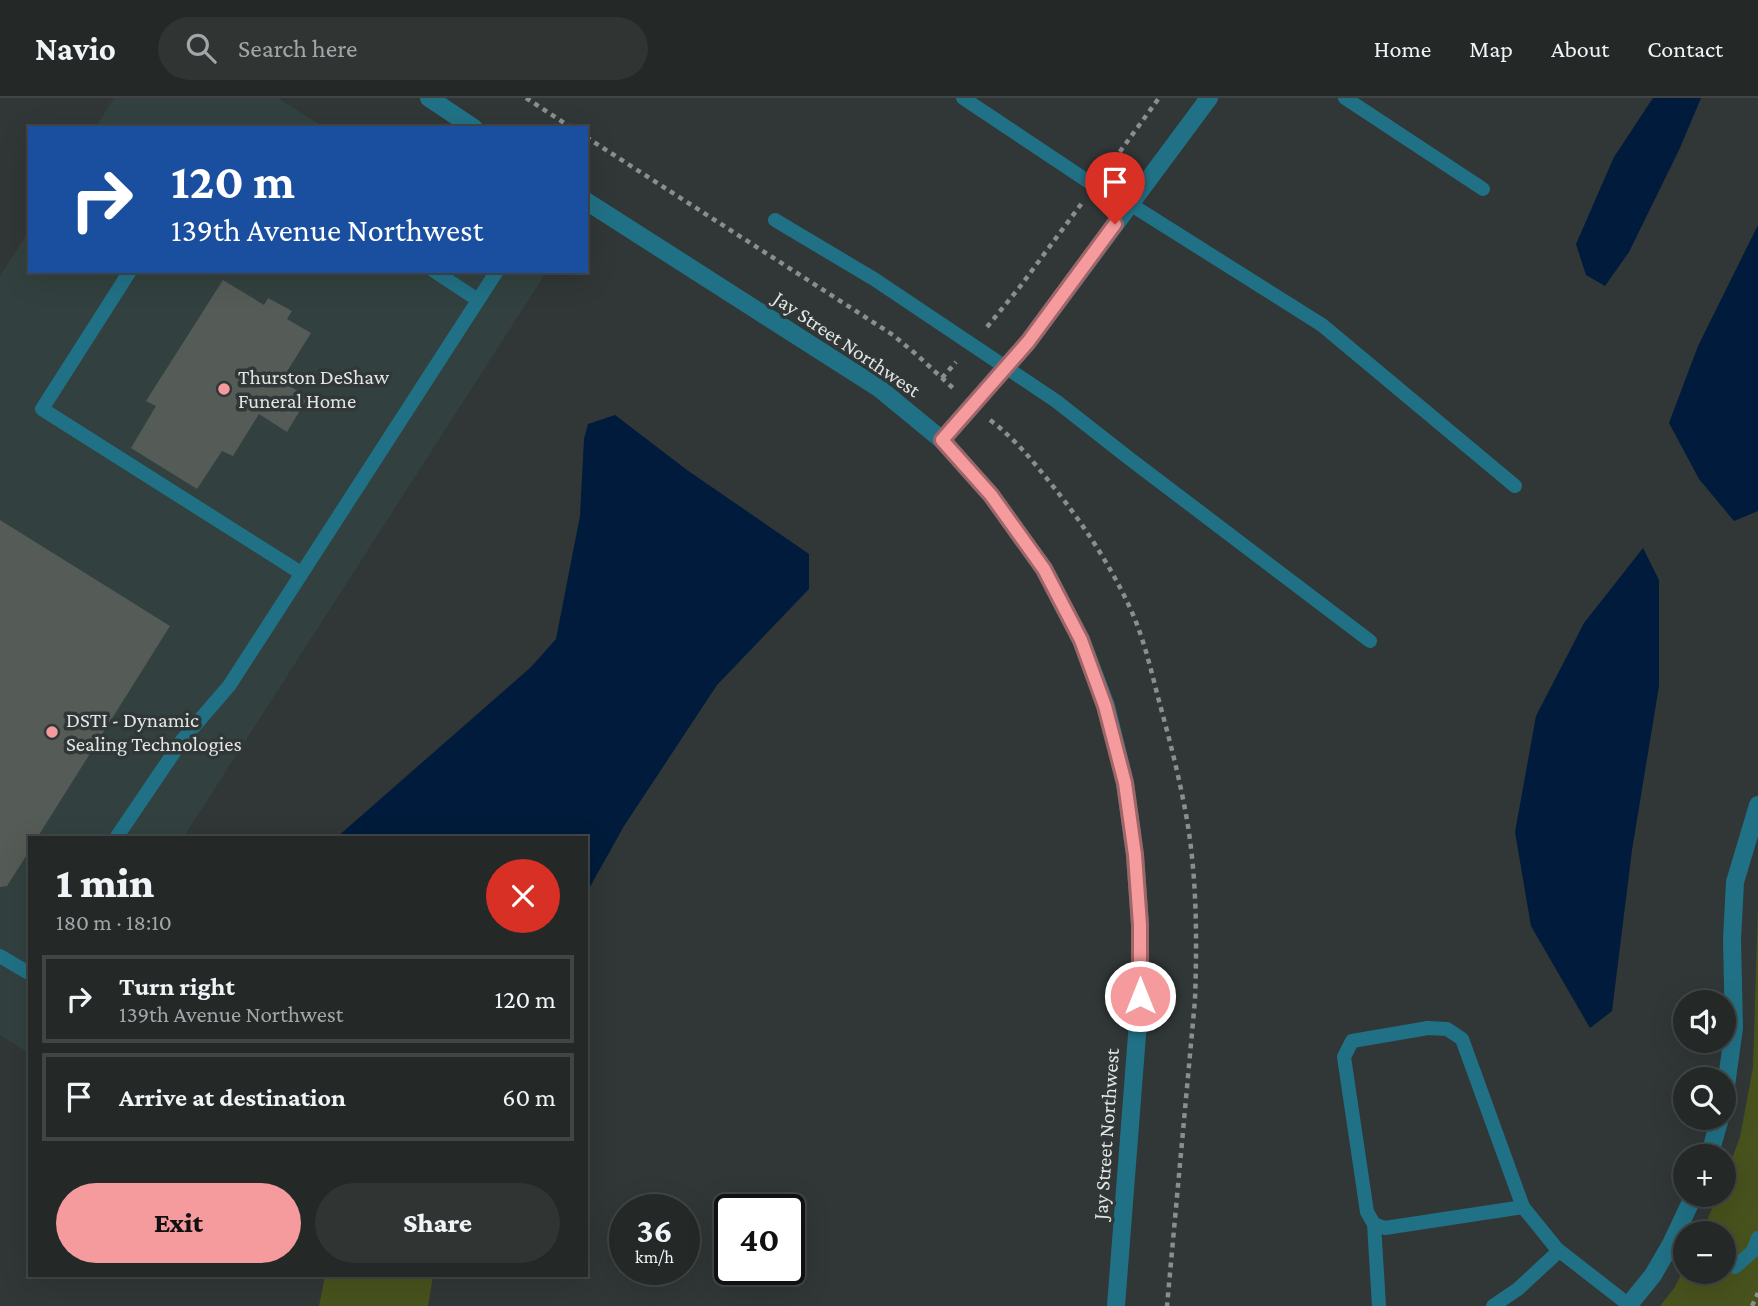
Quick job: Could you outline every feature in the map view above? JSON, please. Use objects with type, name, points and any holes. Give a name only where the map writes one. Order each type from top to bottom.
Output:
[{"type":"street","points":[[429,98],[471,126]]},
{"type":"street","points":[[942,440],[1028,342],[1209,98]]},
{"type":"street","name":"Jay Street Northwest","points":[[588,202],[880,388],[942,440],[991,495],[1044,569],[1085,651],[1105,706],[1125,783],[1135,855],[1140,925],[1140,996],[1116,1306]]},
{"type":"street","points":[[1729,1067],[1734,1028],[1732,940],[1735,883],[1758,805]]},
{"type":"street","points":[[1628,1306],[1673,1253]]},
{"type":"lane","points":[[963,98],[1095,186],[1130,204],[1322,325],[1515,486]]},
{"type":"lane","points":[[1345,98],[1483,189]]},
{"type":"lane","points":[[775,220],[874,279],[1056,401],[1370,641]]},
{"type":"lane","points":[[129,273],[42,409],[302,573]]},
{"type":"lane","points":[[438,273],[478,300]]},
{"type":"lane","points":[[117,836],[183,738],[229,686],[496,273]]},
{"type":"lane","points":[[0,956],[28,971]]},
{"type":"lane","points":[[1379,1306],[1374,1224],[1367,1212],[1344,1057],[1352,1041],[1428,1028],[1447,1029],[1462,1039],[1523,1208],[1559,1251],[1628,1306]]},
{"type":"lane","points":[[1374,1224],[1385,1228],[1523,1208]]},
{"type":"lane","points":[[1736,1266],[1753,1251],[1758,1238]]},
{"type":"lane","points":[[1493,1306],[1518,1289],[1559,1251]]},
{"type":"path","points":[[526,98],[569,126]]},
{"type":"path","points":[[588,138],[876,323],[942,378],[1019,288],[1159,98]]},
{"type":"path","points":[[1752,1306],[1758,1293]]},
{"type":"shaded area","points":[[114,98],[278,98],[322,126],[96,126]]},
{"type":"shaded area","points":[[28,232],[28,273],[546,273],[184,836],[28,836],[28,1053],[0,1035],[0,276]]},
{"type":"green space","points":[[1758,904],[1758,1306],[1660,1306],[1676,1284],[1736,1284],[1736,1221],[1707,1221],[1713,1207],[1736,1207],[1736,1148],[1753,1067]]},
{"type":"green space","points":[[325,1277],[433,1277],[428,1306],[319,1306]]},
{"type":"water","points":[[1653,98],[1701,98],[1680,148],[1629,252],[1605,286],[1586,275],[1576,244],[1614,157]]},
{"type":"water","points":[[1758,225],[1758,511],[1734,521],[1699,479],[1669,423],[1698,346]]},
{"type":"water","points":[[615,415],[687,470],[809,554],[809,589],[717,685],[624,826],[588,890],[588,836],[338,836],[531,667],[556,639],[580,516],[584,439],[588,424]]},
{"type":"water","points":[[1643,548],[1659,580],[1659,686],[1632,850],[1612,1011],[1590,1028],[1531,926],[1515,832],[1536,716],[1584,623]]},
{"type":"building","name":"Thurston DeShaw Funeral Home","points":[[223,280],[264,305],[268,298],[292,311],[287,319],[311,333],[281,381],[308,397],[287,432],[259,414],[233,456],[222,451],[197,489],[131,448],[156,406],[146,401]]},
{"type":"building","name":"DSTI - Dynamic Sealing Technologies","points":[[0,520],[170,626],[38,836],[28,836],[28,853],[7,886],[0,887]]},
{"type":"place","name":"Thurston DeShaw Funeral Home","points":[[224,389]]},
{"type":"place","name":"DSTI - Dynamic Sealing Technologies","points":[[52,732]]},
{"type":"route","points":[[1115,224],[1028,342],[942,440],[991,495],[1044,569],[1081,640],[1105,706],[1125,783],[1135,855],[1140,925],[1140,996]]}]
